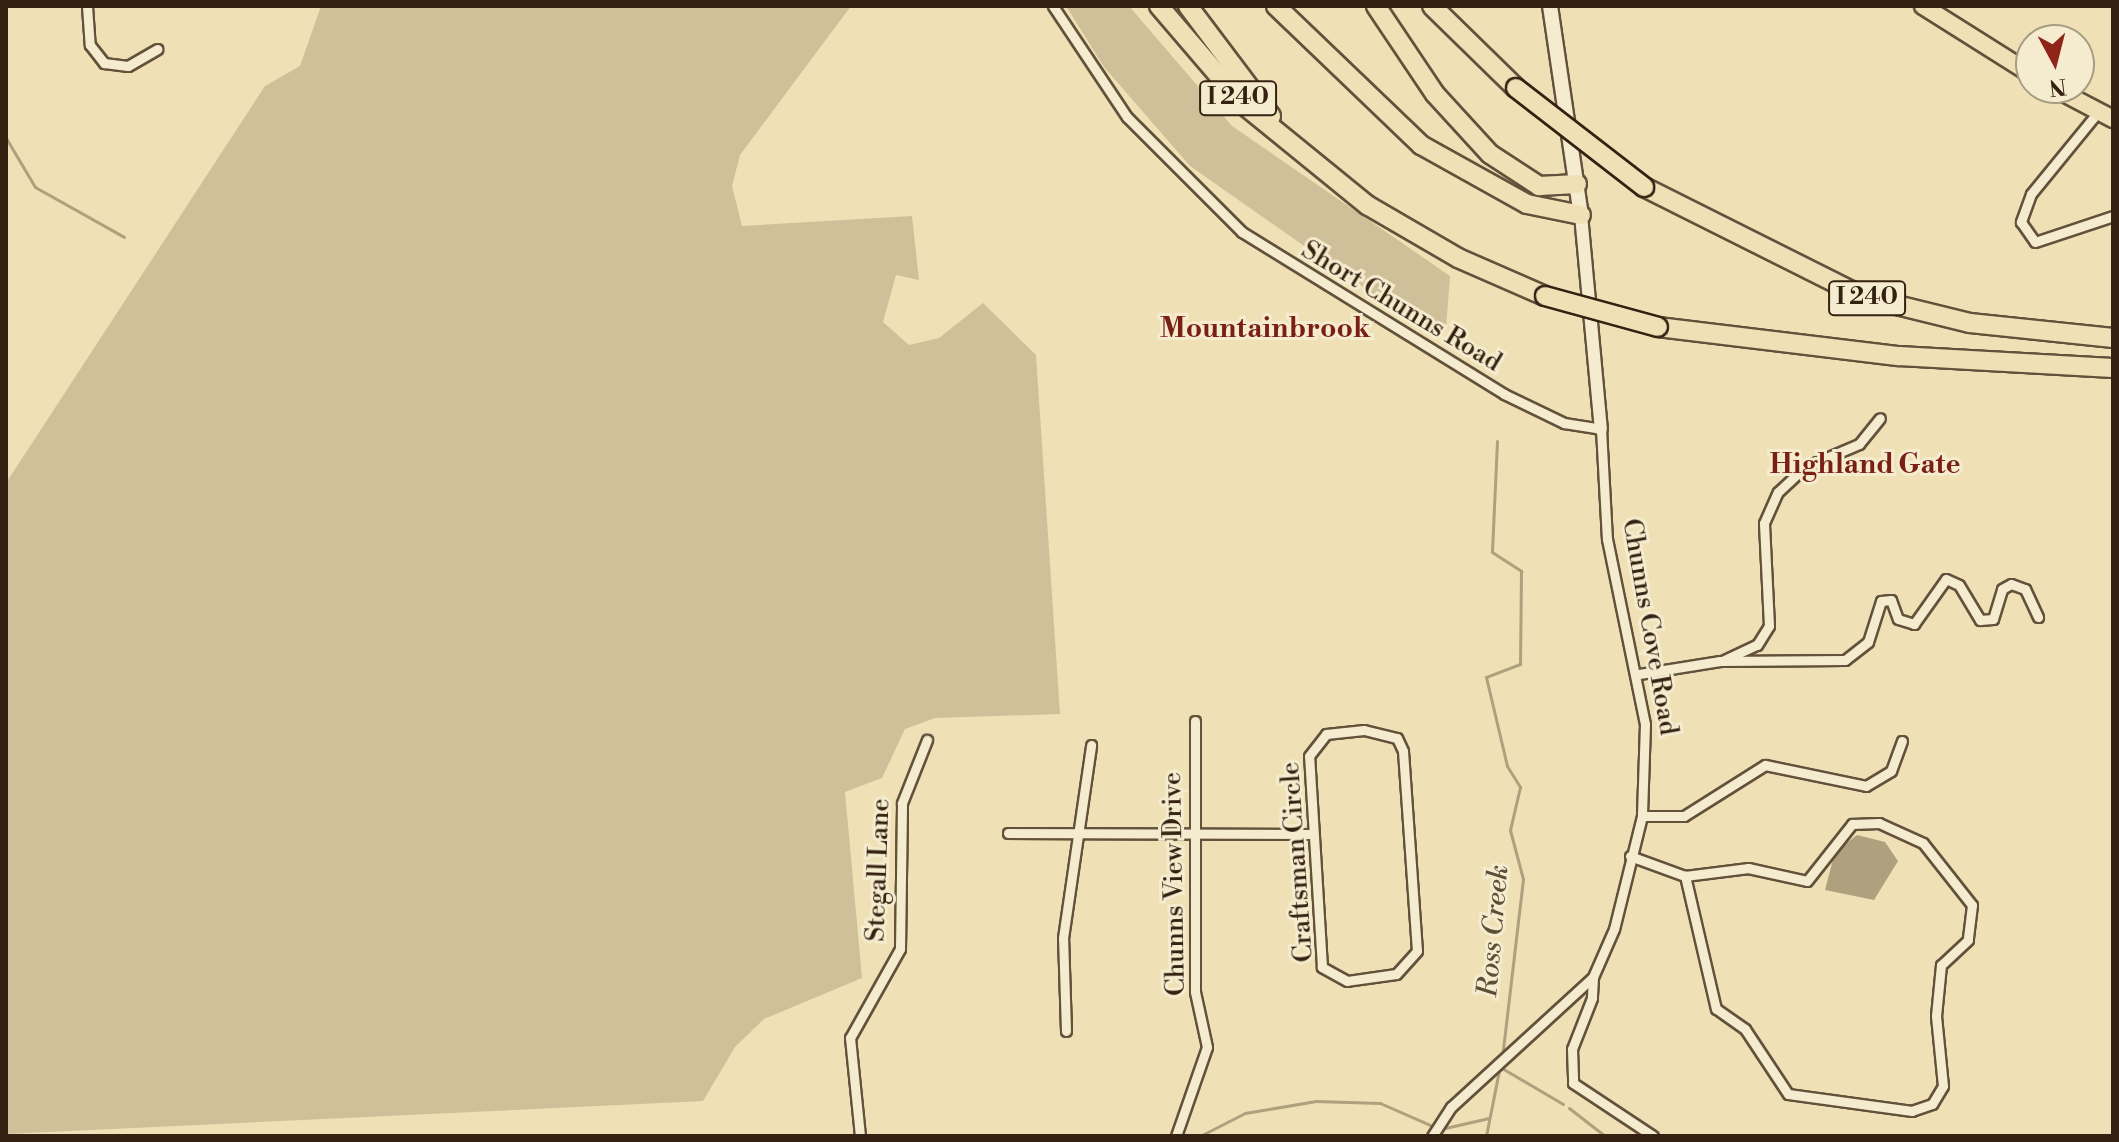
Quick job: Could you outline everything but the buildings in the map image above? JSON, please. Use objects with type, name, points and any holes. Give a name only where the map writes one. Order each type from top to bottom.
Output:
[{"type":"highway","name":"I 240","points":[[1159,6],[1244,105],[1331,176],[1458,258],[1545,296],[1658,327],[1886,355],[2113,368]]},
{"type":"highway","points":[[1188,6],[1248,90],[1331,176]]},
{"type":"highway","points":[[1276,6],[1421,145],[1527,204],[1581,215]]},
{"type":"highway","points":[[1376,6],[1435,94],[1490,154],[1530,182],[1577,184]]},
{"type":"highway","name":"I 240","points":[[1432,6],[1516,88],[1644,187],[1864,297],[1970,323],[2113,338]]},
{"type":"main road","name":"Chunns Cove Road","points":[[1550,6],[1581,215]]},
{"type":"main road","points":[[1923,6],[2015,64]]},
{"type":"main road","points":[[2085,104],[2106,115]]},
{"type":"street","points":[[87,6],[90,45],[104,63],[128,66],[157,49]]},
{"type":"street","name":"Short Chunns Road","points":[[1053,6],[1127,117],[1195,191],[1275,256],[1540,414],[1601,429]]},
{"type":"street","points":[[2106,115],[2031,194],[2021,222],[2035,242],[2113,216]]},
{"type":"street","name":"Chunns Cove Road","points":[[1432,1136],[1451,1107],[1593,977],[1614,929],[1642,816],[1647,770],[1639,674],[1607,539],[1601,429],[1581,215]]},
{"type":"street","points":[[1720,661],[1757,645],[1769,626],[1764,523],[1778,492],[1805,467],[1859,444],[1880,418]]},
{"type":"street","points":[[1639,674],[1720,661],[1845,660],[1868,642],[1881,601],[1891,600],[1898,619],[1914,624],[1937,584],[1951,580],[1987,621],[2004,586],[2016,584],[2038,617]]},
{"type":"street","name":"Chunns View Drive","points":[[1176,1136],[1207,1047],[1195,992],[1195,721]]},
{"type":"street","name":"Craftsman Circle","points":[[1364,730],[1397,738],[1405,765],[1417,951],[1396,974],[1347,981],[1322,967],[1313,834],[1315,742],[1364,730]]},
{"type":"street","name":"Stegall Lane","points":[[860,1136],[850,1038],[900,949],[902,803],[927,740]]},
{"type":"street","points":[[1642,816],[1684,816],[1765,765],[1866,786],[1891,771],[1902,741]]},
{"type":"street","points":[[1066,1031],[1061,964],[1091,745]]},
{"type":"street","points":[[1630,856],[1685,876],[1748,868],[1807,881],[1852,824],[1879,823],[1923,843],[1972,905],[1968,940],[1941,965],[1936,1016],[1943,1086],[1932,1104],[1912,1111],[1788,1094],[1745,1029],[1716,1009],[1685,876]]},
{"type":"street","points":[[1008,833],[1313,834]]},
{"type":"street","points":[[1593,977],[1592,998],[1572,1049],[1573,1083],[1653,1136]]},
{"type":"shaded area","points":[[321,6],[851,6],[740,155],[732,186],[742,226],[912,216],[919,280],[896,275],[883,322],[909,345],[939,338],[983,303],[1036,355],[1060,714],[935,718],[905,729],[882,778],[845,792],[862,978],[764,1019],[735,1047],[703,1101],[6,1134],[6,483],[265,86],[300,66]]},
{"type":"shaded area","points":[[1066,6],[1129,6],[1232,126],[1450,276],[1446,328],[1407,318],[1190,166],[1104,67]]},
{"type":"shaded area","points":[[1857,835],[1885,842],[1898,861],[1874,900],[1825,890],[1835,852]]},
{"type":"waterway","points":[[6,138],[35,187],[124,237]]},
{"type":"waterway","name":"Ross Creek","points":[[1497,441],[1492,552],[1521,571],[1520,664],[1486,677],[1507,766],[1520,787],[1510,830],[1523,879],[1502,1058]]},
{"type":"waterway","name":"Ross Creek","points":[[1486,1136],[1500,1065]]},
{"type":"waterway","points":[[1500,1067],[1563,1104]]},
{"type":"waterway","points":[[1200,1136],[1245,1113],[1316,1101],[1380,1103],[1430,1125]]},
{"type":"waterway","points":[[1569,1108],[1605,1136]]},
{"type":"waterway","points":[[1445,1128],[1489,1118]]},
{"type":"district","name":"Mountainbrook","points":[[1265,329]]},
{"type":"district","name":"Highland Gate","points":[[1865,465]]}]
